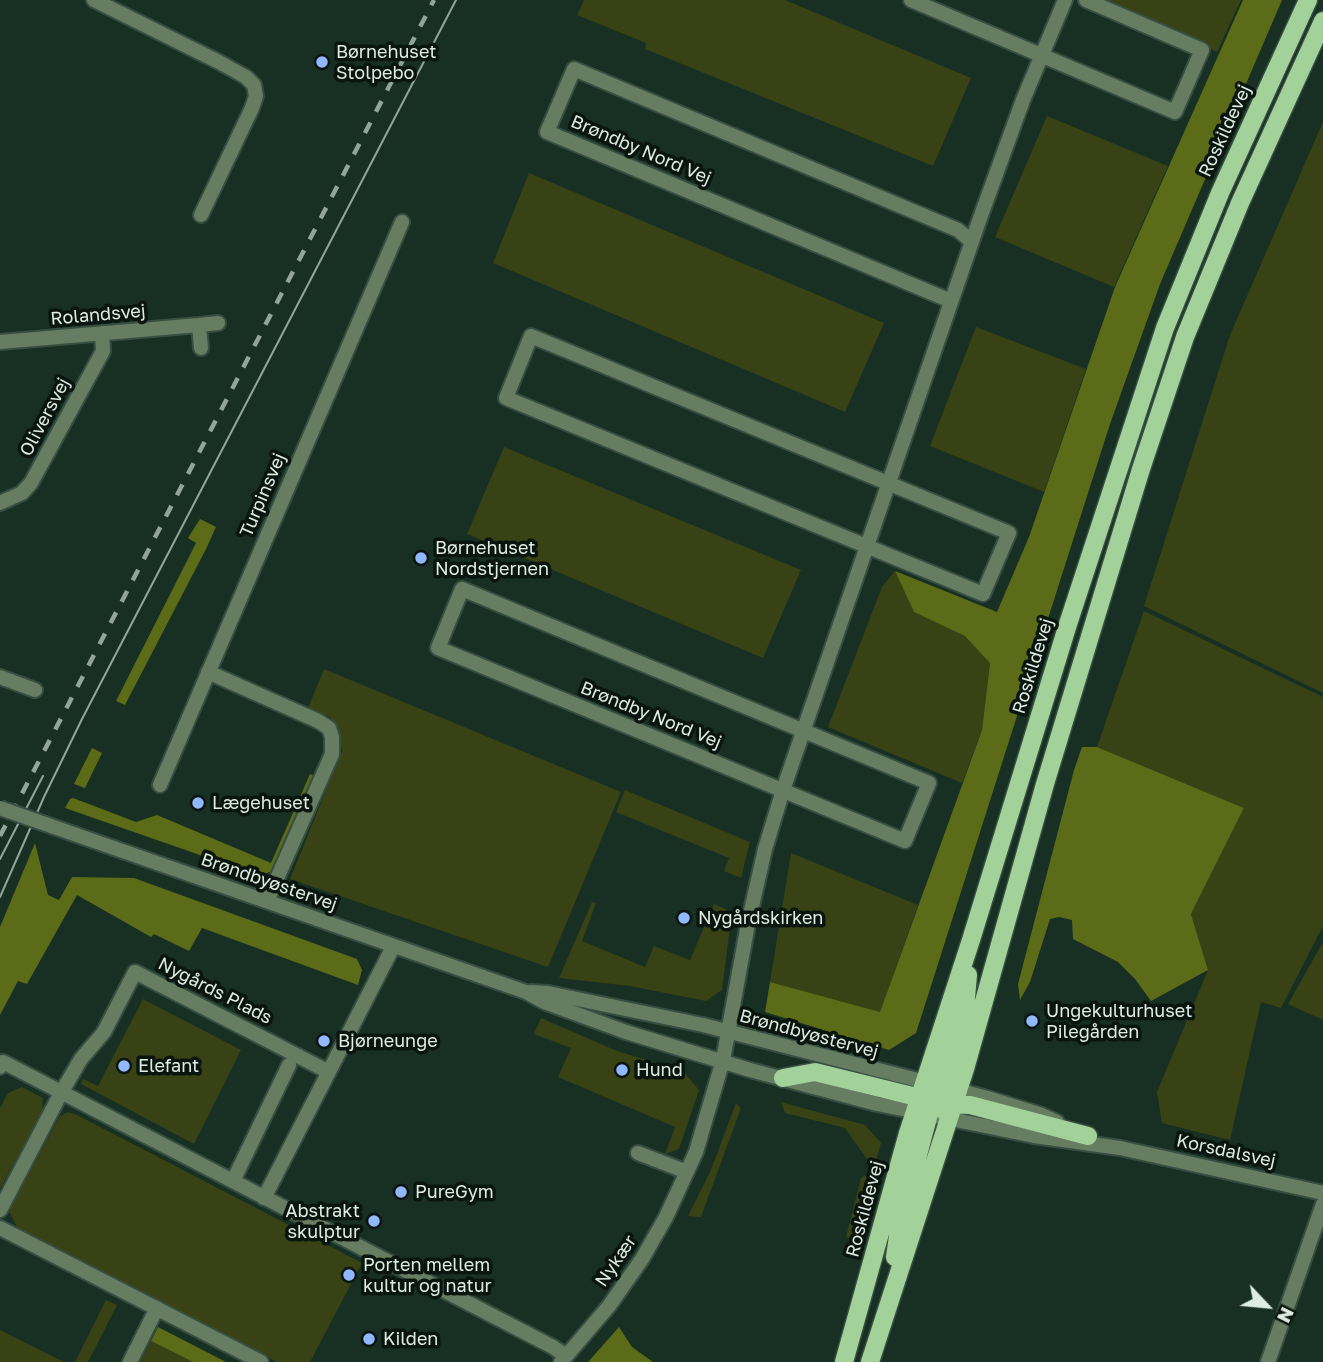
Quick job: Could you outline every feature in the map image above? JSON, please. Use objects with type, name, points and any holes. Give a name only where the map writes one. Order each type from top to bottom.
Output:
[{"type":"main road","name":"Roskildevej","points":[[936,1101],[965,1009],[971,940],[1064,637],[1165,328],[1220,193],[1308,0]]},
{"type":"main road","name":"Roskildevej","points":[[844,1362],[896,1173],[936,1101],[1045,784],[1141,469],[1181,351],[1240,203],[1323,21]]},
{"type":"main road","points":[[783,1078],[815,1072],[936,1101],[970,1105],[1088,1136]]},
{"type":"main road","points":[[870,1362],[889,1298],[900,1222],[936,1101]]},
{"type":"street","points":[[94,0],[246,77],[254,85],[256,96],[252,108],[201,215]]},
{"type":"street","points":[[911,0],[1175,112],[1202,50],[1086,0]]},
{"type":"street","points":[[730,1033],[748,924],[765,849],[783,790],[972,242],[1023,100],[1065,0]]},
{"type":"street","name":"Brøndby Nord Vej","points":[[951,301],[547,132],[574,69],[958,230],[972,242]]},
{"type":"street","name":"Turpinsvej","points":[[160,785],[402,222]]},
{"type":"street","name":"Rolandsvej","points":[[0,342],[218,323]]},
{"type":"street","points":[[199,326],[201,348]]},
{"type":"street","name":"Oliversvej","points":[[0,503],[22,493],[31,483],[103,351],[102,333]]},
{"type":"street","points":[[531,336],[1009,533],[983,594],[867,546],[506,398],[531,336]]},
{"type":"street","name":"Brøndby Nord Vej","points":[[462,589],[929,783],[905,841],[783,790],[438,648],[462,589]]},
{"type":"street","points":[[208,672],[318,721],[329,728],[332,737],[332,754],[267,901]]},
{"type":"street","points":[[0,677],[35,690]]},
{"type":"street","name":"Brøndbyøstervej","points":[[0,808],[526,992],[544,1002],[626,1032],[783,1078]]},
{"type":"street","points":[[264,1198],[393,947]]},
{"type":"street","name":"Nygårds Plads","points":[[0,1210],[80,1059],[104,1031],[135,972],[329,1072]]},
{"type":"street","name":"Brøndbyøstervej","points":[[526,992],[548,993],[730,1033],[936,1101]]},
{"type":"street","name":"Nykær","points":[[563,1359],[609,1306],[642,1259],[688,1172],[730,1033]]},
{"type":"street","points":[[0,1068],[3,1062],[233,1181],[563,1359]]},
{"type":"street","points":[[233,1181],[289,1065]]},
{"type":"street","name":"Korsdalsvej","points":[[936,1101],[1034,1136],[1120,1148],[1323,1193]]},
{"type":"street","name":"Korsdalsvej","points":[[1088,1136],[1120,1148]]},
{"type":"street","points":[[638,1153],[688,1172]]},
{"type":"street","points":[[1268,1362],[1323,1204]]},
{"type":"street","points":[[0,1228],[261,1362]]},
{"type":"street","points":[[130,1362],[157,1308]]},
{"type":"green space","points":[[584,0],[785,0],[971,78],[933,166],[645,49],[646,43],[577,15]]},
{"type":"green space","points":[[1100,0],[1241,0],[1217,52]]},
{"type":"green space","points":[[1243,0],[1282,0],[1160,284],[1110,424],[916,1033],[889,1050],[765,1012],[770,982],[880,1012],[982,730],[990,663],[965,636],[914,612],[895,571],[997,612],[1029,537],[1115,287]]},
{"type":"green space","points":[[1047,116],[1168,166],[1114,287],[995,237]]},
{"type":"green space","points":[[1323,122],[1323,693],[1144,606],[1230,335]]},
{"type":"green space","points":[[529,173],[884,323],[845,412],[493,263]]},
{"type":"green space","points":[[976,327],[1086,369],[1044,492],[930,446]]},
{"type":"green space","points":[[504,447],[801,570],[763,658],[467,534]]},
{"type":"green space","points":[[200,519],[216,527],[125,705],[116,701],[196,543],[188,538]]},
{"type":"green space","points":[[895,571],[914,612],[966,636],[990,663],[982,730],[962,783],[828,727],[882,587]]},
{"type":"green space","points":[[1144,611],[1323,697],[1323,926],[1281,1008],[1261,1002],[1230,1140],[1162,1123],[1157,1092],[1208,970],[1191,914],[1244,808],[1097,747]]},
{"type":"green space","points":[[324,669],[621,792],[548,967],[290,879],[342,751],[338,728],[330,717],[308,708]]},
{"type":"green space","points":[[1082,747],[1097,747],[1244,808],[1191,914],[1208,970],[1151,1001],[1118,962],[1073,939],[1072,920],[1059,917],[1050,919],[1030,982],[1020,1000],[1018,984]]},
{"type":"green space","points":[[92,748],[102,753],[85,788],[74,784]]},
{"type":"green space","points":[[310,774],[314,776],[272,871],[260,876],[65,808],[73,798],[136,822],[157,815],[271,863]]},
{"type":"green space","points":[[625,790],[750,842],[741,878],[724,871],[729,858],[616,812]]},
{"type":"green space","points":[[35,843],[48,895],[59,900],[72,877],[134,878],[357,959],[362,970],[358,985],[202,928],[189,951],[154,934],[151,937],[77,895],[27,984],[18,981],[0,1015],[0,927]]},
{"type":"green space","points":[[791,853],[918,905],[880,1013],[770,982]]},
{"type":"green space","points":[[592,902],[596,903],[582,941],[645,967],[654,946],[690,960],[714,904],[732,912],[722,990],[706,1001],[630,986],[559,978]]},
{"type":"green space","points":[[1323,942],[1323,1020],[1288,1004]]},
{"type":"green space","points":[[143,999],[241,1050],[194,1144],[81,1084],[83,1079],[98,1086]]},
{"type":"green space","points":[[541,1018],[617,1051],[683,1071],[699,1090],[679,1149],[665,1154],[675,1127],[558,1077],[571,1048],[534,1034]]},
{"type":"green space","points":[[22,1087],[43,1098],[42,1112],[0,1189],[0,1108],[8,1093]]},
{"type":"green space","points":[[781,1102],[865,1125],[881,1143],[876,1161],[867,1159],[845,1128],[785,1113]]},
{"type":"green space","points":[[736,1103],[741,1108],[701,1217],[688,1216],[711,1170]]},
{"type":"green space","points":[[68,1112],[362,1263],[310,1362],[277,1362],[17,1227],[9,1211],[60,1116]]},
{"type":"green space","points":[[865,1175],[871,1182],[854,1239],[846,1237],[861,1178]]},
{"type":"green space","points":[[106,1300],[117,1305],[88,1362],[75,1362]]},
{"type":"green space","points":[[158,1327],[226,1362],[193,1362],[151,1341]]},
{"type":"green space","points":[[619,1327],[632,1347],[653,1362],[588,1362]]},
{"type":"green space","points":[[0,1330],[64,1362],[0,1362]]},
{"type":"green space","points":[[151,1341],[193,1362],[140,1362]]},
{"type":"tram line","points":[[0,897],[82,719],[456,0]]},
{"type":"tram line","points":[[0,859],[43,776]]},
{"type":"railway","points":[[0,836],[434,0]]},
{"type":"place","name":"Børnehuset Stolpebo","points":[[322,62]]},
{"type":"place","name":"Børnehuset Nordstjernen","points":[[421,558]]},
{"type":"place","name":"Lægehuset","points":[[198,803]]},
{"type":"place","name":"Nygårdskirken","points":[[684,918]]},
{"type":"place","name":"Ungekulturhuset Pilegården","points":[[1032,1021]]},
{"type":"place","name":"Bjørneunge","points":[[324,1041]]},
{"type":"place","name":"Elefant","points":[[124,1066]]},
{"type":"place","name":"Hund","points":[[622,1070]]},
{"type":"place","name":"PureGym","points":[[401,1192]]},
{"type":"place","name":"Abstrakt skulptur","points":[[374,1221]]},
{"type":"place","name":"Porten mellem kultur og natur","points":[[349,1275]]},
{"type":"place","name":"Kilden","points":[[369,1339]]}]
